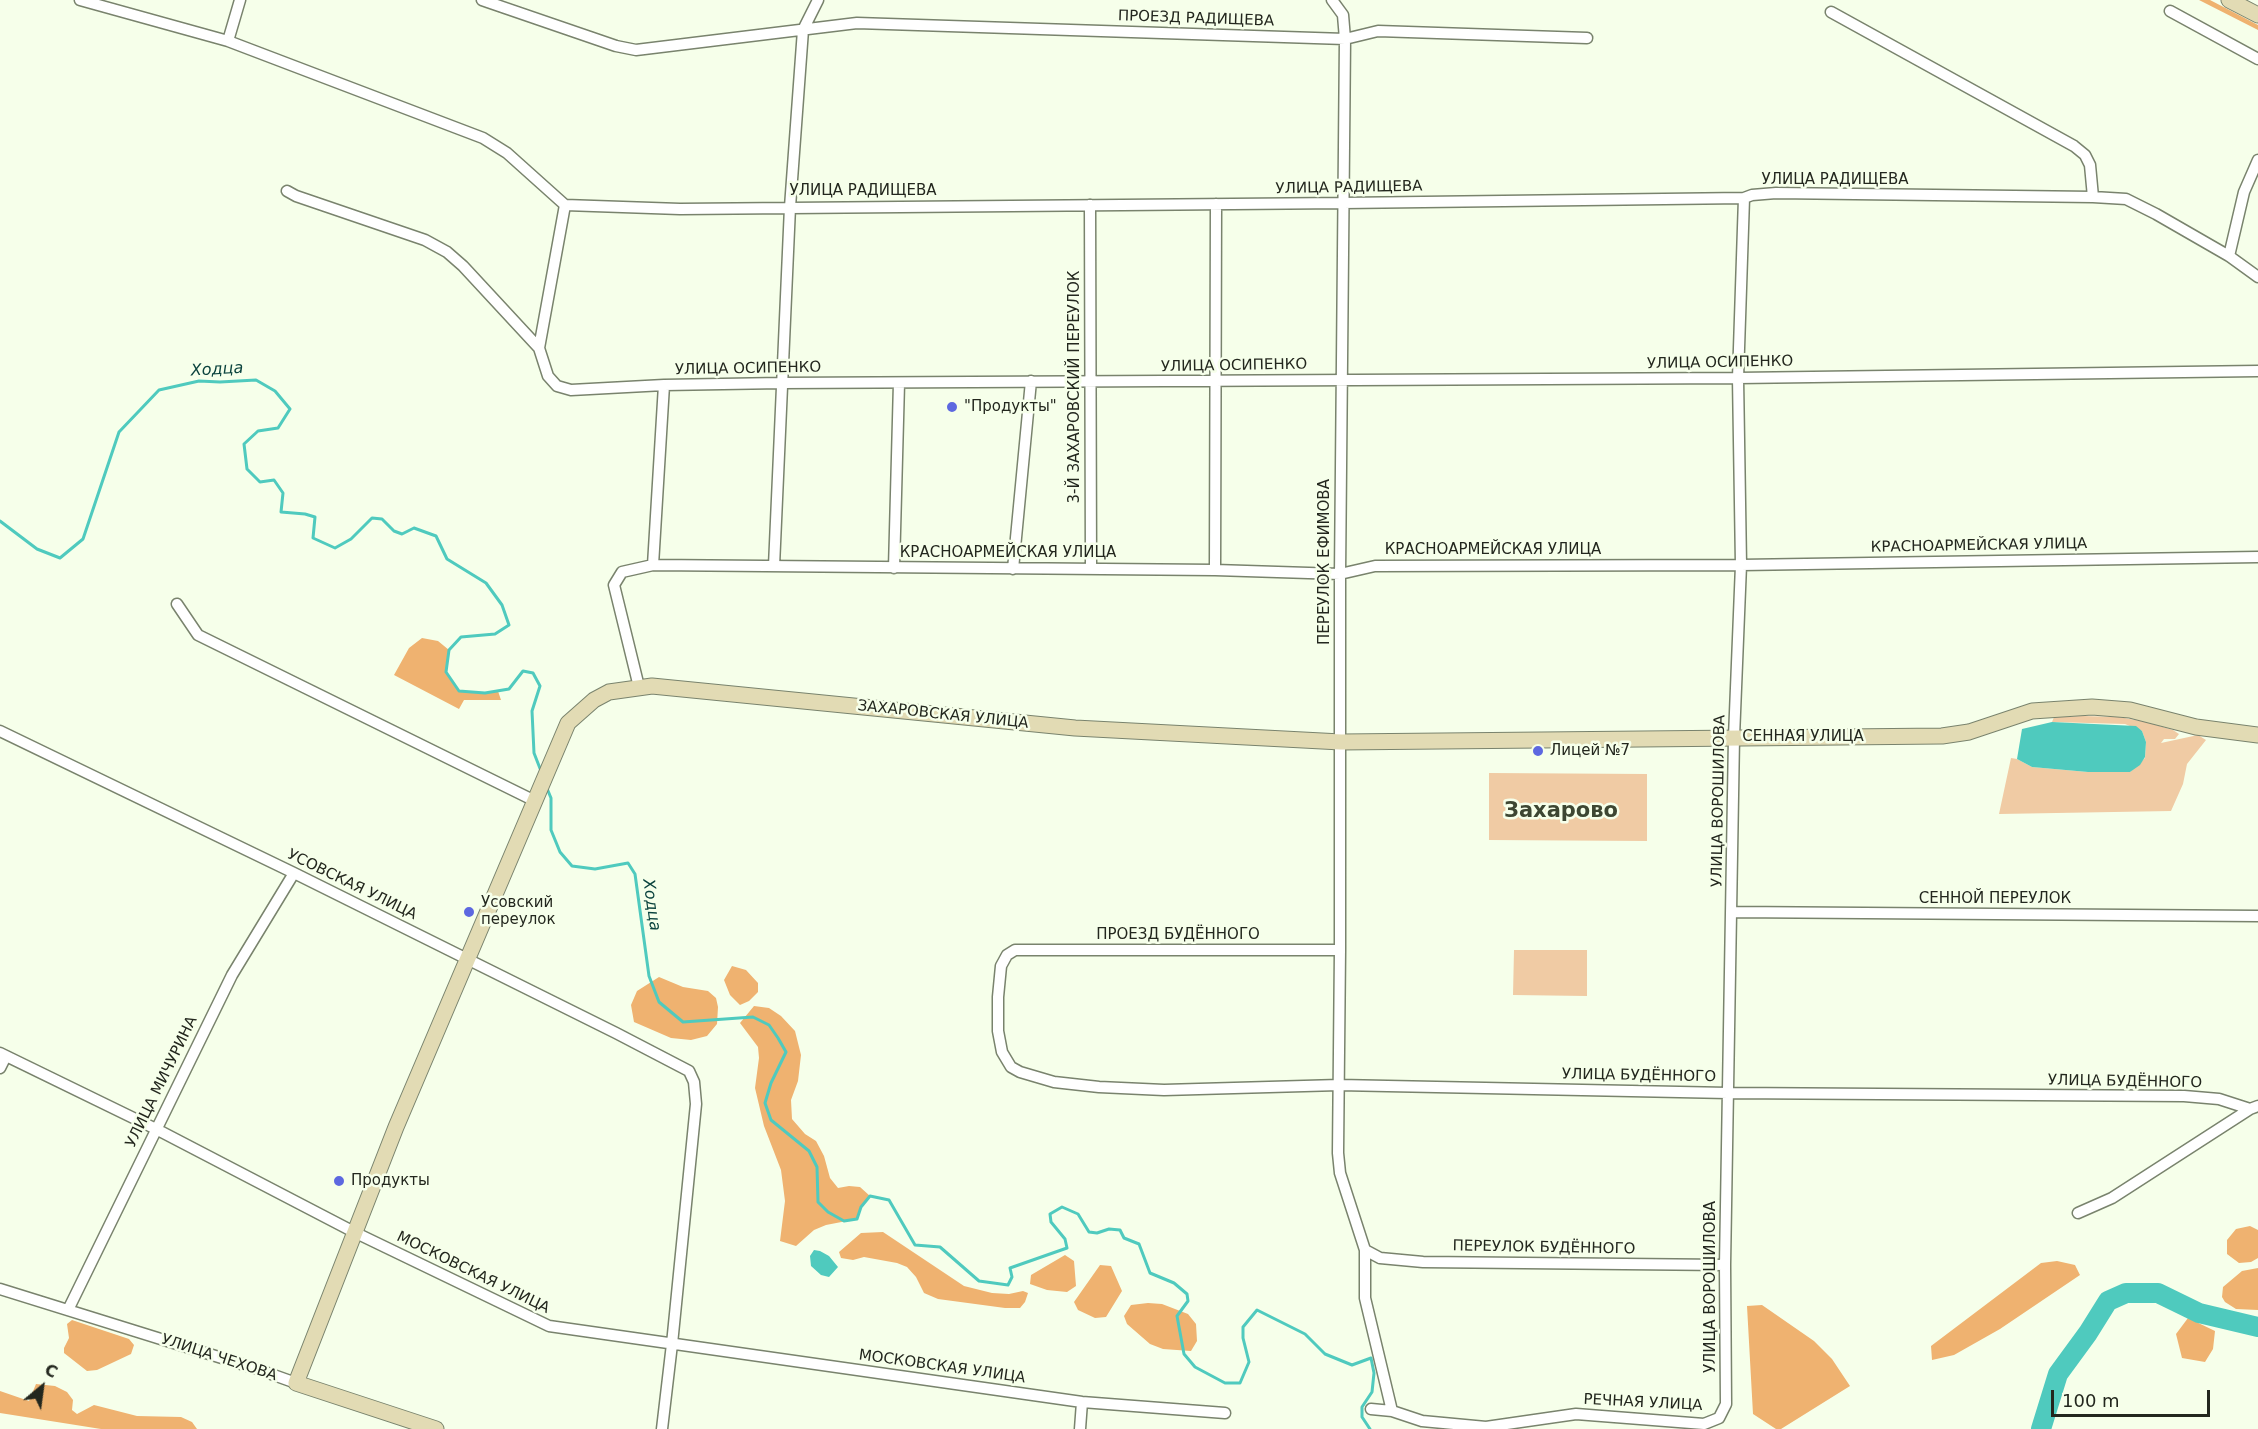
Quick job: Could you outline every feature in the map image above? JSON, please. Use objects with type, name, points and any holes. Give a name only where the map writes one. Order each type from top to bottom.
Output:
[{"type":"street","points":[[80,0],[228,41],[483,138],[507,153],[565,205],[539,348]]},
{"type":"street","points":[[228,41],[240,0]]},
{"type":"street","name":"ПРОЕЗД РАДИЩЕВА","points":[[482,0],[616,46],[636,50],[857,23],[1345,39],[1378,31],[1587,38]]},
{"type":"street","points":[[774,566],[790,207],[803,30],[818,0]]},
{"type":"street","name":"ПЕРЕУЛОК ЕФИМОВА","points":[[1332,0],[1343,15],[1345,39],[1338,1153],[1340,1173],[1365,1250],[1365,1298],[1392,1411]]},
{"type":"street","points":[[2229,0],[2258,15]]},
{"type":"street","points":[[2170,11],[2258,59]]},
{"type":"street","points":[[1831,12],[2074,146],[2085,155],[2090,165],[2093,197]]},
{"type":"street","points":[[2229,256],[2244,192],[2258,160]]},
{"type":"street","name":"УЛИЦА ОСИПЕНКО","points":[[287,191],[425,240],[447,252],[463,266],[539,348],[548,376],[557,386],[571,390],[664,385],[781,383],[1738,378],[2258,371]]},
{"type":"street","name":"УЛИЦА РАДИЩЕВА","points":[[565,205],[680,209],[1343,203],[1744,198],[1776,193],[2093,197],[2126,200],[2156,214],[2229,256],[2258,277]]},
{"type":"street","name":"УЛИЦА ВОРОШИЛОВА","points":[[1726,1404],[1725,1265],[1734,737],[1741,565],[1738,378],[1744,198]]},
{"type":"street","points":[[1215,570],[1216,204]]},
{"type":"street","name":"3-Й ЗАХАРОВСКИЙ ПЕРЕУЛОК","points":[[1090,205],[1091,569]]},
{"type":"street","points":[[1013,569],[1031,381]]},
{"type":"street","points":[[894,567],[899,383]]},
{"type":"street","points":[[653,565],[664,385]]},
{"type":"street","name":"КРАСНОАРМЕЙСКАЯ УЛИЦА","points":[[639,687],[614,585],[622,573],[653,565],[1215,570],[1340,574],[1375,566],[1741,565],[2258,557]]},
{"type":"street","points":[[177,604],[198,635],[538,794],[396,1127],[296,1383]]},
{"type":"street","name":"ЗАХАРОВСКАЯ УЛИЦА","points":[[538,794],[568,723],[594,700],[609,692],[652,686],[1075,728],[1341,742]]},
{"type":"street","name":"СЕННАЯ УЛИЦА","points":[[1341,742],[1942,736],[1969,732],[2032,711],[2092,707],[2130,710],[2196,727],[2258,735]]},
{"type":"street","name":"УСОВСКАЯ УЛИЦА","points":[[0,731],[294,873],[689,1071],[694,1082],[696,1104],[672,1344]]},
{"type":"street","name":"УЛИЦА МИЧУРИНА","points":[[68,1310],[232,975],[294,873]]},
{"type":"street","name":"СЕННОЙ ПЕРЕУЛОК","points":[[1732,912],[2258,916]]},
{"type":"street","name":"ПРОЕЗД БУДЁННОГО","points":[[1020,1072],[1011,1067],[1002,1052],[998,1031],[1001,966],[1007,955],[1016,950],[1340,950]]},
{"type":"street","points":[[0,1068],[3,1054]]},
{"type":"street","name":"МОСКОВСКАЯ УЛИЦА","points":[[3,1054],[156,1129],[354,1232],[549,1326],[1082,1402],[1225,1413]]},
{"type":"street","name":"УЛИЦА БУДЁННОГО","points":[[1020,1072],[1054,1082],[1164,1090],[1339,1085],[1728,1093],[2184,1096],[2219,1099],[2254,1107]]},
{"type":"street","points":[[2078,1213],[2112,1198],[2254,1107]]},
{"type":"street","name":"ПЕРЕУЛОК БУДЁННОГО","points":[[1365,1250],[1380,1258],[1423,1262],[1725,1265]]},
{"type":"street","name":"УЛИЦА ЧЕХОВА","points":[[0,1289],[436,1429]]},
{"type":"street","points":[[662,1429],[672,1344]]},
{"type":"street","points":[[1080,1429],[1082,1402]]},
{"type":"street","name":"РЕЧНАЯ УЛИЦА","points":[[1371,1409],[1392,1411],[1422,1421],[1485,1427],[1576,1414],[1704,1424],[1719,1418],[1726,1404]]},
{"type":"shaded area","points":[[2199,0],[2210,0],[2258,25],[2258,30]]},
{"type":"shaded area","points":[[422,638],[438,641],[449,650],[446,672],[459,691],[485,693],[498,691],[501,700],[464,700],[459,709],[394,675],[409,648]]},
{"type":"shaded area","points":[[2054,717],[2119,717],[2146,722],[2179,734],[2175,739],[2164,739],[2161,743],[2198,735],[2206,740],[2187,764],[2183,784],[2171,811],[1999,814],[2011,758],[2032,767],[2088,772],[2130,772],[2145,758],[2146,742],[2142,731],[2125,724],[2052,722]]},
{"type":"shaded area","points":[[1489,773],[1647,774],[1647,841],[1489,840]]},
{"type":"shaded area","points":[[1514,950],[1587,950],[1587,996],[1513,995]]},
{"type":"shaded area","points":[[732,966],[746,970],[758,983],[758,992],[749,1001],[740,1005],[730,995],[724,980]]},
{"type":"shaded area","points":[[659,977],[683,987],[708,991],[716,998],[717,1024],[707,1036],[691,1040],[671,1038],[634,1022],[631,1005],[637,991]]},
{"type":"shaded area","points":[[754,1006],[769,1008],[781,1016],[795,1031],[801,1055],[798,1081],[791,1100],[792,1119],[805,1134],[816,1141],[824,1156],[830,1178],[838,1188],[860,1187],[870,1196],[861,1207],[857,1219],[826,1225],[814,1230],[796,1246],[780,1241],[785,1201],[781,1170],[764,1126],[755,1088],[759,1058],[758,1047],[740,1023]]},
{"type":"shaded area","points":[[2250,1226],[2258,1230],[2258,1258],[2251,1262],[2239,1263],[2227,1254],[2227,1240],[2236,1229]]},
{"type":"shaded area","points":[[883,1232],[964,1286],[992,1293],[1009,1294],[1023,1291],[1028,1293],[1025,1302],[1020,1308],[1005,1308],[938,1299],[924,1293],[916,1277],[907,1267],[864,1257],[853,1260],[841,1258],[839,1252],[861,1233]]},
{"type":"shaded area","points":[[1065,1255],[1074,1261],[1076,1286],[1067,1292],[1047,1290],[1030,1284],[1031,1275]]},
{"type":"shaded area","points":[[2057,1261],[2075,1265],[2080,1275],[2000,1329],[1954,1355],[1932,1360],[1931,1346],[2041,1263]]},
{"type":"shaded area","points":[[1100,1265],[1111,1266],[1122,1291],[1106,1317],[1095,1318],[1078,1310],[1074,1302]]},
{"type":"shaded area","points":[[2258,1268],[2258,1310],[2236,1309],[2225,1302],[2222,1297],[2223,1287],[2242,1271]]},
{"type":"shaded area","points":[[1162,1304],[1188,1314],[1196,1324],[1197,1341],[1191,1351],[1163,1349],[1150,1344],[1127,1324],[1124,1316],[1131,1305]]},
{"type":"shaded area","points":[[1762,1305],[1814,1341],[1832,1359],[1850,1386],[1781,1429],[1776,1429],[1753,1414],[1747,1306]]},
{"type":"shaded area","points":[[2188,1318],[2215,1331],[2213,1349],[2205,1362],[2182,1358],[2176,1334]]},
{"type":"shaded area","points":[[72,1320],[129,1339],[134,1345],[131,1354],[97,1370],[87,1371],[64,1353],[69,1338],[67,1324]]},
{"type":"shaded area","points":[[36,1384],[55,1386],[67,1392],[73,1400],[72,1410],[77,1414],[94,1405],[137,1416],[181,1417],[192,1422],[197,1429],[101,1429],[0,1413],[0,1391],[29,1401]]},
{"type":"water","points":[[2052,722],[2136,726],[2142,731],[2146,742],[2145,757],[2140,765],[2130,772],[2088,772],[2032,767],[2017,759],[2022,729]]},
{"type":"water","points":[[814,1250],[829,1256],[838,1267],[829,1277],[821,1275],[811,1266],[810,1256]]},
{"type":"waterway","name":"Ходца","points":[[0,521],[37,549],[60,558],[83,539],[119,432],[159,390],[199,381],[256,380],[275,391],[290,409],[278,428],[258,431],[244,444],[247,469],[260,482],[274,480],[283,493],[281,512],[315,517],[313,538],[335,548],[351,539],[372,518],[382,519],[394,531],[402,534],[414,528],[436,536],[447,559],[486,583],[502,605],[509,625],[495,634],[461,637],[449,650],[446,672],[459,691],[485,693],[509,689],[523,671],[533,673],[540,686],[532,711],[534,753],[541,771]]},
{"type":"waterway","name":"Ходца","points":[[546,786],[551,798],[551,830],[560,852],[572,866],[595,869],[628,863],[635,874],[649,976],[659,1002],[683,1022],[753,1017],[769,1025],[778,1038],[786,1052],[771,1083],[765,1103],[771,1120],[809,1151],[817,1167],[818,1202],[828,1212],[844,1221],[857,1219],[861,1207],[870,1196],[889,1200],[915,1245],[940,1247],[979,1281],[1008,1285],[1012,1277],[1010,1268],[1067,1248],[1065,1239],[1051,1222],[1050,1214],[1062,1207],[1078,1214],[1089,1232],[1120,1230],[1124,1238],[1139,1244],[1150,1273],[1174,1283],[1187,1294],[1188,1301],[1177,1316],[1184,1354],[1195,1367],[1225,1383],[1240,1383],[1249,1362],[1243,1338],[1243,1327],[1257,1310],[1305,1334],[1325,1354],[1352,1365],[1371,1358],[1374,1373],[1372,1392],[1362,1407],[1362,1417],[1370,1429]]},
{"type":"waterway","points":[[2041,1429],[2058,1374],[2108,1301],[2126,1293],[2158,1293],[2199,1313],[2258,1327]]},
{"type":"place","name":"\"Продукты\"","points":[[952,407]]},
{"type":"place","name":"Лицей №7","points":[[1538,751]]},
{"type":"place","name":"Усовский переулок","points":[[469,912]]},
{"type":"place","name":"Продукты","points":[[339,1181]]},
{"type":"district","name":"Захарово","points":[[1561,812]]}]
